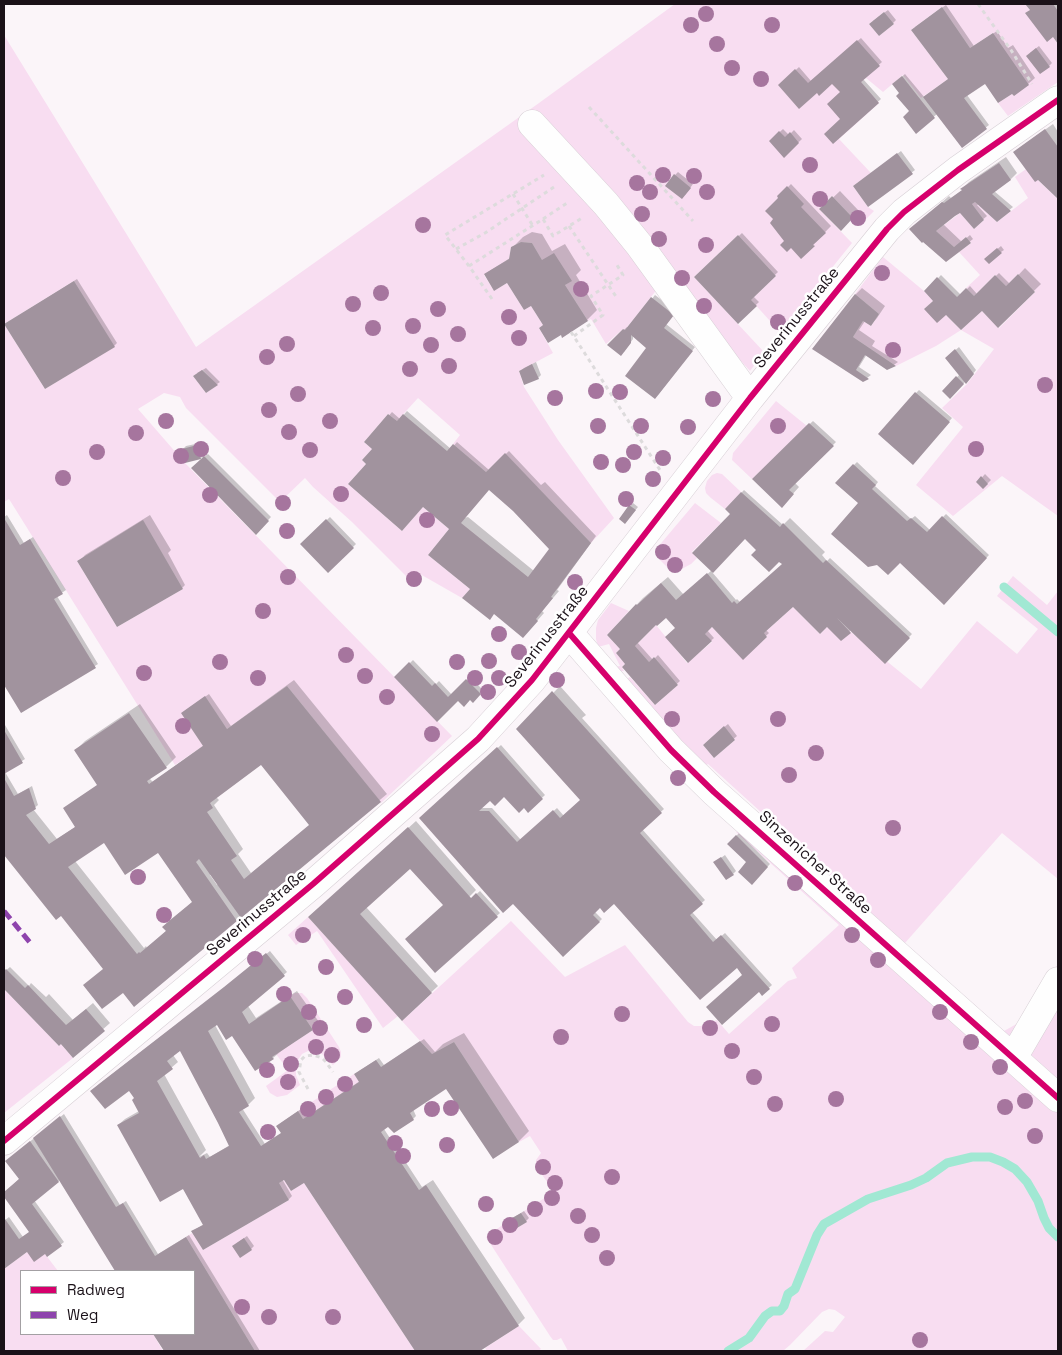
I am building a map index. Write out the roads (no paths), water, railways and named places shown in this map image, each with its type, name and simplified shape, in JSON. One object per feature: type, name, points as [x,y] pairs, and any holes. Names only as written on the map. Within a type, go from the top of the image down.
[{"type":"street","name":"Severinusstraße","points":[[4,1141],[314,884],[478,739],[532,680],[750,398],[887,229],[904,212],[958,170],[1046,94]]},
{"type":"street","points":[[532,124],[606,204],[640,246],[750,398]]},
{"type":"street","name":"Sinzenicher Straße","points":[[569,633],[671,750],[714,792],[1058,1098]]},
{"type":"street","points":[[1013,1058],[1058,981]]},
{"type":"waterway","points":[[1004,587],[1058,632]]},
{"type":"waterway","points":[[728,1351],[749,1338],[765,1316],[772,1311],[780,1311],[784,1306],[788,1294],[795,1289],[817,1235],[824,1224],[868,1199],[926,1178],[947,1163],[972,1157],[990,1157],[1015,1169],[1027,1182],[1038,1201],[1049,1228],[1058,1237]]}]
